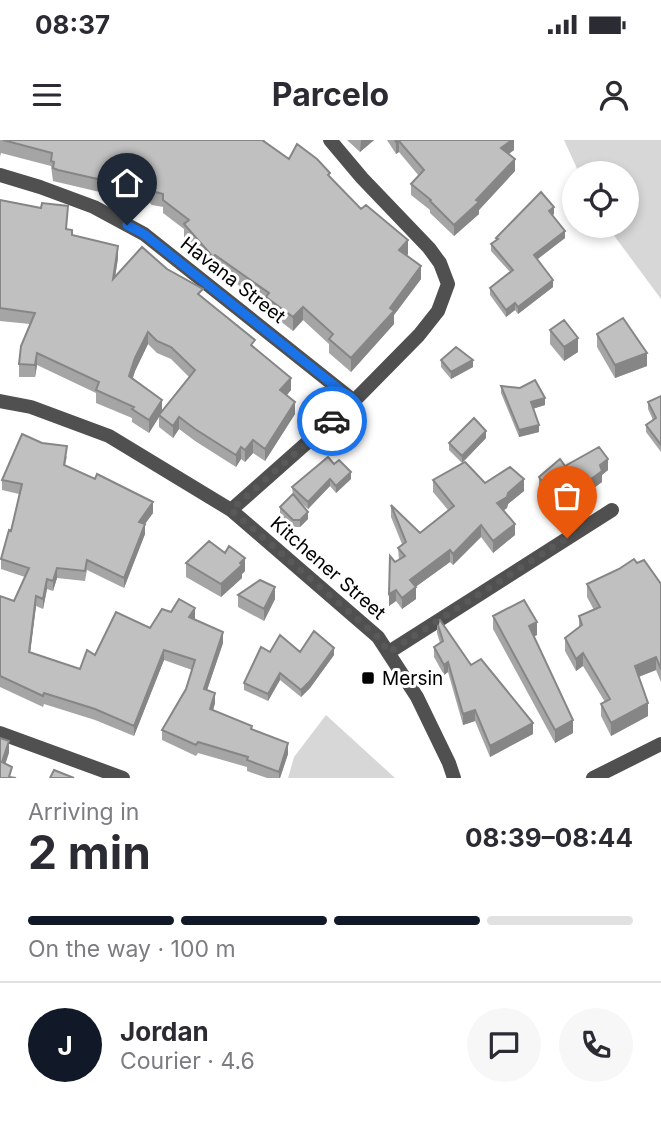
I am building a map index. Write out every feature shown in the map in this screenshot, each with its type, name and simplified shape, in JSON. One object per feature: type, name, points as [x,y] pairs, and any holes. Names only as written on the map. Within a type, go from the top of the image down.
[{"type":"street","points":[[231,510],[354,401],[419,335],[438,311],[448,284],[440,263],[429,248],[330,140]]},
{"type":"street","name":"Havana Street","points":[[0,175],[94,207],[144,234],[354,401]]},
{"type":"street","name":"Kitchener Street","points":[[0,401],[30,407],[109,436],[231,510],[378,637],[417,697],[454,778]]},
{"type":"street","points":[[389,652],[612,510]]},
{"type":"street","points":[[0,733],[123,778]]},
{"type":"street","points":[[593,778],[661,744]]},
{"type":"shaded area","points":[[564,140],[661,140],[661,299],[616,238],[639,238],[639,161],[574,161]]},
{"type":"shaded area","points":[[326,715],[395,778],[288,778],[294,757]]},
{"type":"building","points":[[3,140],[262,140],[289,159],[297,144],[317,159],[330,173],[328,175],[361,209],[366,205],[408,240],[399,250],[421,266],[390,308],[394,311],[351,358],[329,339],[333,334],[303,307],[293,317],[266,297],[269,293],[215,255],[213,257],[184,224],[189,220],[163,200],[163,194],[147,187],[146,190],[58,170],[53,168],[52,153]]},
{"type":"building","points":[[395,140],[512,140],[501,148],[515,159],[476,200],[479,202],[454,225],[431,200],[411,184],[424,170],[399,141]]},
{"type":"building","points":[[541,192],[554,207],[549,211],[562,227],[562,233],[534,255],[553,280],[518,307],[515,303],[506,310],[490,288],[513,270],[491,244],[498,239],[496,238]]},
{"type":"building","points":[[0,200],[41,208],[42,203],[68,206],[66,229],[72,230],[72,235],[118,246],[113,279],[142,247],[167,269],[203,289],[198,294],[255,340],[251,345],[291,378],[280,390],[295,402],[265,449],[253,440],[245,450],[241,447],[236,455],[179,417],[173,426],[159,415],[195,370],[171,347],[157,341],[148,332],[129,376],[162,400],[149,420],[132,409],[134,407],[96,390],[99,382],[37,353],[35,365],[19,364],[21,346],[35,313],[0,308]]},
{"type":"building","points":[[623,318],[647,353],[615,365],[597,334]]},
{"type":"building","points":[[564,320],[578,338],[564,347],[550,330]]},
{"type":"building","points":[[456,347],[473,360],[451,372],[441,360]]},
{"type":"building","points":[[535,380],[545,398],[531,402],[539,425],[519,430],[501,386],[520,388]]},
{"type":"building","points":[[661,396],[661,445],[646,425],[656,418],[648,402]]},
{"type":"building","points":[[474,418],[486,431],[462,456],[449,443]]},
{"type":"building","points":[[22,434],[42,443],[67,446],[64,465],[95,479],[97,474],[153,502],[139,522],[145,524],[124,578],[87,560],[85,571],[57,568],[53,581],[47,579],[43,599],[36,596],[29,652],[80,669],[87,650],[95,655],[116,612],[150,628],[162,609],[171,612],[179,599],[195,608],[189,617],[223,632],[204,689],[215,693],[210,709],[288,743],[279,772],[247,760],[248,757],[198,742],[196,745],[162,730],[186,689],[195,660],[164,650],[134,726],[95,709],[44,693],[43,696],[0,676],[0,596],[14,601],[29,568],[1,559],[22,484],[2,480]]},
{"type":"building","points":[[599,447],[608,459],[600,465],[602,471],[557,504],[539,477],[560,459],[565,466]]},
{"type":"building","points":[[328,457],[334,464],[339,460],[351,472],[336,486],[330,479],[308,502],[292,487]]},
{"type":"building","points":[[465,462],[485,483],[510,467],[524,479],[507,497],[497,503],[515,524],[493,541],[481,525],[453,554],[450,550],[410,580],[416,587],[402,598],[396,590],[389,594],[390,556],[395,562],[405,556],[398,548],[406,542],[391,505],[420,533],[454,506],[433,480]]},
{"type":"building","points":[[293,494],[308,512],[300,520],[293,520],[280,507]]},
{"type":"building","points":[[209,541],[225,553],[229,546],[245,558],[240,563],[242,565],[221,584],[186,563]]},
{"type":"building","points":[[634,559],[637,563],[644,560],[661,584],[661,669],[656,657],[635,666],[648,703],[611,723],[601,704],[610,699],[583,653],[576,659],[565,638],[582,625],[579,616],[600,607],[587,584]]},
{"type":"building","points":[[260,580],[275,587],[264,609],[238,595]]},
{"type":"building","points":[[524,600],[537,622],[529,626],[573,720],[555,730],[493,616]]},
{"type":"building","points":[[440,620],[471,665],[481,659],[533,723],[490,746],[475,710],[463,714],[448,662],[444,665],[434,647],[443,641],[437,622]]},
{"type":"building","points":[[314,631],[334,648],[301,690],[280,673],[268,694],[244,683],[261,647],[270,652],[280,635],[300,652]]},
{"type":"building","points":[[0,738],[9,741],[2,762],[12,767],[9,777],[16,778],[0,778]]},
{"type":"building","points":[[54,770],[74,778],[50,778]]},
{"type":"way so far","points":[[332,421],[231,510],[378,637],[389,652],[567,538]]},
{"type":"place","name":"Mersin","points":[[368,678]]},
{"type":"route","points":[[127,225],[144,234],[354,401],[332,421]]}]
